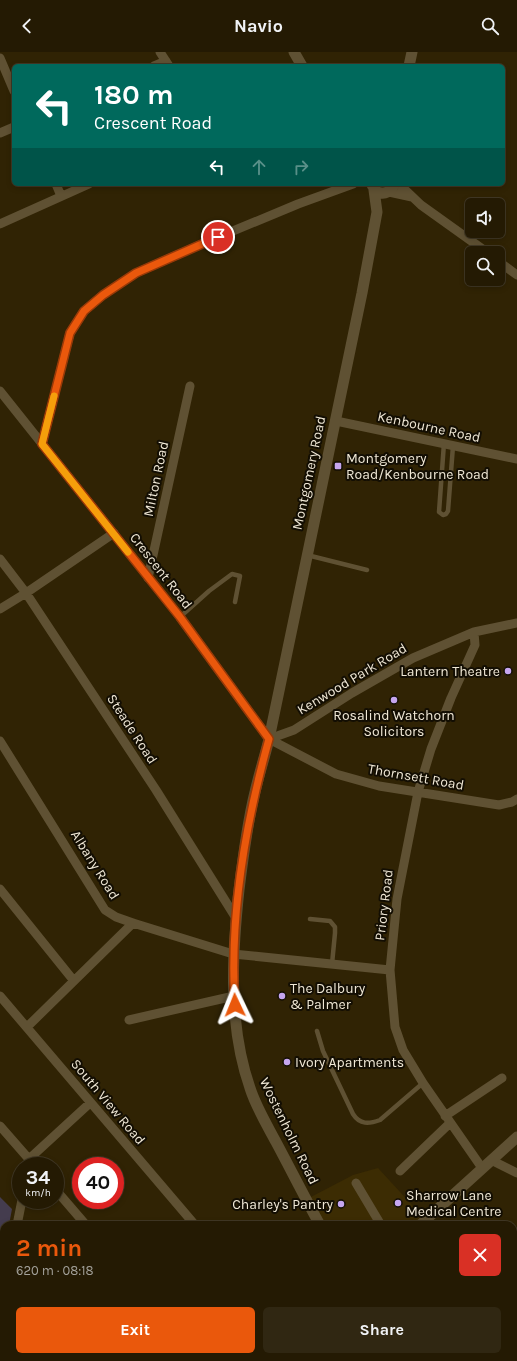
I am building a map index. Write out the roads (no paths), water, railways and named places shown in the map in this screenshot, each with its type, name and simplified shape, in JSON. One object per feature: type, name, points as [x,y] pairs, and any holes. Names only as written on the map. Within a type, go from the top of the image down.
[{"type":"street","points":[[160,52],[168,63]]},
{"type":"street","points":[[294,52],[301,64]]},
{"type":"street","points":[[409,64],[412,52]]},
{"type":"street","points":[[0,58],[12,86]]},
{"type":"street","points":[[0,133],[12,128]]},
{"type":"street","points":[[57,186],[61,196]]},
{"type":"street","points":[[0,224],[84,186]]},
{"type":"street","points":[[42,444],[70,333],[84,311],[103,295],[136,273],[298,204],[348,186]]},
{"type":"street","points":[[372,186],[380,193],[390,190],[412,197]]},
{"type":"street","name":"Montgomery Road","points":[[372,186],[377,212]]},
{"type":"street","points":[[401,186],[412,197],[478,246]]},
{"type":"street","name":"Montgomery Road","points":[[269,739],[336,421],[377,212],[390,190]]},
{"type":"street","points":[[505,266],[517,275]]},
{"type":"street","name":"Milton Road","points":[[148,578],[190,386]]},
{"type":"street","name":"Crescent Road","points":[[0,391],[180,617],[269,739]]},
{"type":"street","name":"Kenbourne Road","points":[[336,421],[517,459]]},
{"type":"street","points":[[0,609],[114,533]]},
{"type":"street","name":"Steade Road","points":[[0,559],[26,593],[156,790],[236,918]]},
{"type":"street","name":"Kenwood Park Road","points":[[269,739],[294,730],[352,693],[413,658],[474,632],[517,623]]},
{"type":"street","name":"Priory Road","points":[[474,632],[474,645],[431,749],[418,792],[396,899],[390,970],[395,1027],[403,1050],[423,1083],[482,1168]]},
{"type":"street","name":"Thornsett Road","points":[[269,739],[336,774],[379,786],[499,805],[512,802],[517,799]]},
{"type":"street","name":"Wostenholm Road","points":[[269,739],[255,792],[243,850],[233,954],[234,996],[240,1050],[252,1094],[318,1221]]},
{"type":"street","name":"Albany Road","points":[[0,741],[105,910],[116,917],[233,954],[390,970]]},
{"type":"street","points":[[0,889],[74,980]]},
{"type":"street","points":[[27,1027],[133,923]]},
{"type":"street","name":"South View Road","points":[[0,996],[192,1221]]},
{"type":"street","points":[[129,1020],[234,996]]},
{"type":"street","points":[[400,1171],[448,1120],[502,1078]]},
{"type":"street","points":[[38,1157],[90,1103]]},
{"type":"street","points":[[0,1126],[25,1157]]},
{"type":"street","points":[[425,1221],[517,1137]]},
{"type":"street","points":[[491,1160],[517,1173]]},
{"type":"street","points":[[356,1183],[379,1221]]},
{"type":"street","points":[[64,1199],[83,1221]]},
{"type":"street","points":[[18,1221],[20,1209]]},
{"type":"lane","points":[[448,445],[448,511],[443,515],[439,512],[448,445]]},
{"type":"lane","points":[[307,555],[367,570]]},
{"type":"lane","points":[[180,617],[209,591],[232,574],[240,576],[235,602]]},
{"type":"lane","points":[[310,919],[330,921],[334,927],[335,933],[332,964]]},
{"type":"lane","points":[[317,1031],[323,1051],[352,1114],[357,1120],[364,1122],[380,1120],[423,1083]]},
{"type":"place","name":"Montgomery Road/Kenbourne Road","points":[[338,466]]},
{"type":"place","name":"Lantern Theatre","points":[[508,671]]},
{"type":"place","name":"Rosalind Watchorn Solicitors","points":[[394,700]]},
{"type":"place","name":"The Dalbury & Palmer","points":[[282,996]]},
{"type":"place","name":"Ivory Apartments","points":[[287,1062]]},
{"type":"place","name":"Sharrow Lane Medical Centre","points":[[398,1203]]},
{"type":"place","name":"Charley's Pantry","points":[[341,1204]]}]
